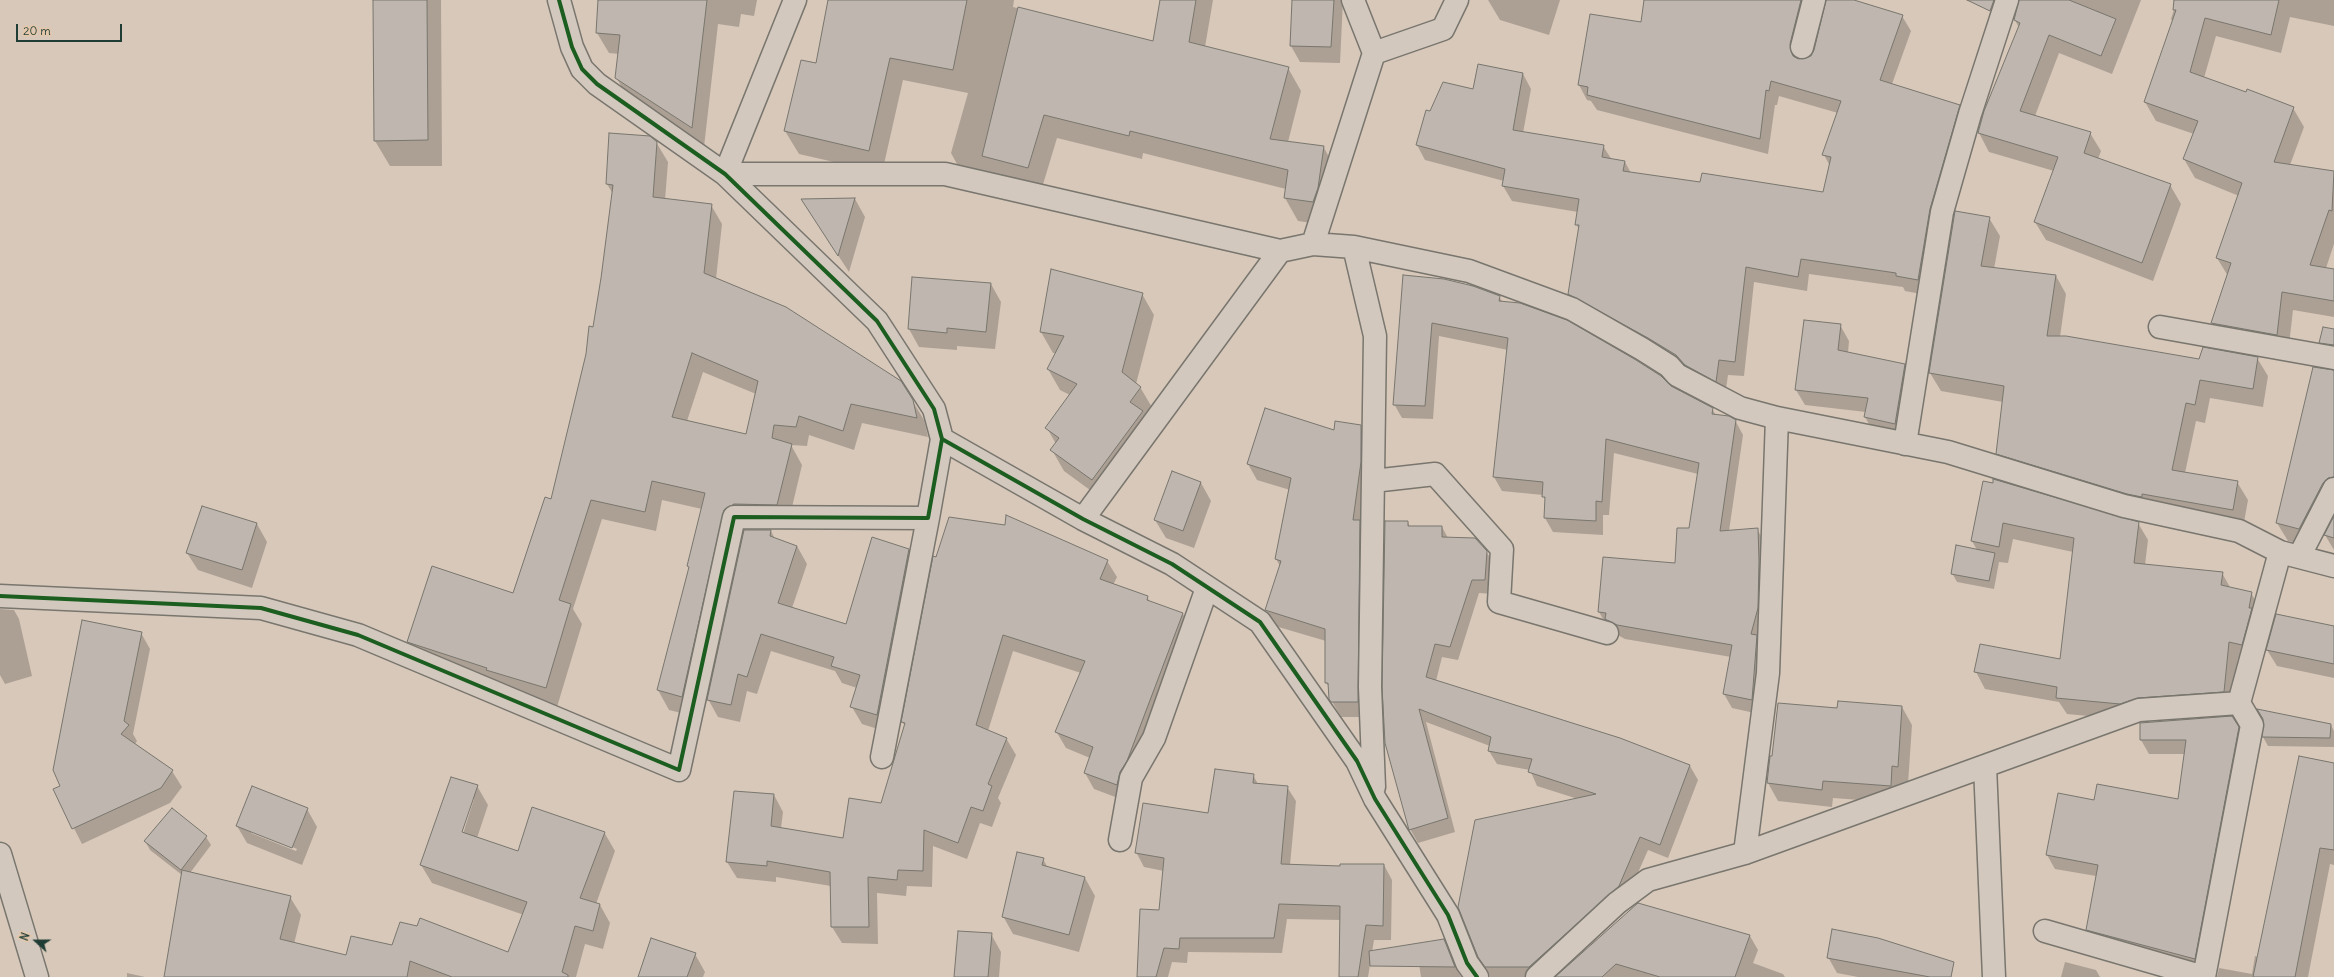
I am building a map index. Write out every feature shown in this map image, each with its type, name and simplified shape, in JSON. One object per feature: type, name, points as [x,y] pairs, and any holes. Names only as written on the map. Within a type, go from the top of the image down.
[{"type":"street","points":[[559,0],[572,47],[582,69],[597,84],[725,174],[876,322],[934,409],[942,439],[882,758]]},
{"type":"street","points":[[725,174],[795,0]]},
{"type":"street","points":[[1313,244],[1374,53],[1352,0]]},
{"type":"street","points":[[1374,53],[1443,28],[1457,0]]},
{"type":"street","points":[[1802,47],[1814,0]]},
{"type":"street","points":[[1905,444],[1942,212],[2006,0]]},
{"type":"street","points":[[725,174],[945,174],[1280,251],[1313,244],[1354,246],[1469,271],[1572,309],[1642,349],[1669,366],[1677,375],[1740,408],[1777,418],[1948,452],[2124,506],[2239,531],[2290,554],[2334,566]]},
{"type":"street","points":[[1354,246],[1375,336],[1370,686],[1375,799]]},
{"type":"street","points":[[1083,519],[1280,251]]},
{"type":"street","points":[[2160,327],[2334,358]]},
{"type":"street","points":[[1745,853],[1768,673],[1777,418]]},
{"type":"street","points":[[942,439],[1083,519],[1172,564],[1260,622],[1357,760],[1375,799],[1448,915],[1467,963],[1477,977]]},
{"type":"street","points":[[1373,481],[1435,474],[1502,549],[1499,602],[1607,633]]},
{"type":"street","points":[[2045,931],[2204,977],[2252,725],[2239,703],[2290,554],[2334,489]]},
{"type":"street","points":[[0,596],[261,608],[358,634],[679,770],[734,517],[928,518]]},
{"type":"street","points":[[1120,840],[1131,778],[1154,738],[1207,588]]},
{"type":"street","points":[[1537,977],[1617,903],[1648,880],[1745,853],[2138,710],[2239,703]]},
{"type":"street","points":[[1985,766],[1994,977]]},
{"type":"street","points":[[0,854],[37,977]]},
{"type":"building","points":[[373,0],[427,0],[428,140],[374,141]]},
{"type":"building","points":[[598,0],[707,0],[692,128],[615,78],[620,35],[596,33]]},
{"type":"building","points":[[828,0],[967,0],[953,70],[890,58],[869,151],[784,131],[801,60],[816,63]]},
{"type":"building","points":[[1160,0],[1196,0],[1189,42],[1289,67],[1270,139],[1324,146],[1318,188],[1313,202],[1284,198],[1288,170],[1130,131],[1129,136],[1044,115],[1028,168],[982,156],[1018,7],[1153,41]]},
{"type":"building","points":[[1292,0],[1334,0],[1331,47],[1290,46]]},
{"type":"building","points":[[1644,0],[1801,0],[1790,44],[1793,56],[1799,59],[1811,56],[1814,50],[1826,0],[1854,0],[1903,15],[1880,80],[1960,105],[1930,209],[1918,280],[1896,276],[1896,273],[1801,259],[1798,277],[1746,267],[1735,362],[1719,360],[1716,382],[1685,365],[1676,355],[1648,338],[1568,294],[1579,225],[1575,225],[1579,199],[1502,186],[1505,169],[1416,145],[1426,110],[1430,111],[1443,82],[1473,89],[1478,64],[1523,73],[1513,130],[1604,145],[1602,157],[1625,161],[1623,171],[1700,182],[1702,173],[1823,192],[1831,157],[1822,155],[1841,101],[1771,81],[1769,91],[1766,90],[1760,139],[1587,95],[1588,87],[1578,85],[1590,14],[1641,22]]},
{"type":"building","points":[[1967,0],[1994,0],[1990,11]]},
{"type":"building","points":[[2019,0],[2069,0],[2116,19],[2101,56],[2049,35],[2020,111],[2091,132],[2084,153],[2171,184],[2142,263],[2034,222],[2058,157],[1978,133],[1984,111],[2020,23],[2014,20]]},
{"type":"building","points":[[2174,0],[2279,0],[2271,35],[2205,18],[2190,72],[2246,92],[2247,89],[2294,107],[2274,162],[2334,171],[2332,211],[2329,210],[2310,265],[2334,269],[2334,301],[2282,292],[2277,335],[2211,323],[2231,263],[2216,258],[2242,183],[2183,159],[2198,121],[2144,102],[2176,10],[2173,10]]},
{"type":"building","points":[[609,133],[650,136],[657,142],[653,197],[712,204],[704,273],[786,307],[901,381],[913,400],[917,418],[851,404],[843,431],[799,416],[796,427],[774,425],[772,438],[792,444],[777,505],[734,504],[724,510],[682,697],[657,690],[689,567],[687,566],[705,493],[652,481],[645,512],[591,500],[559,600],[571,604],[546,688],[486,670],[487,668],[407,642],[432,566],[513,593],[545,497],[551,499],[586,354],[589,326],[593,327],[613,185],[606,184]],"holes":[[[692,353],[758,381],[746,434],[672,417]]]},
{"type":"building","points":[[855,198],[838,256],[801,199]]},
{"type":"building","points":[[1955,211],[1990,217],[1981,266],[2056,275],[2047,336],[2066,336],[2199,359],[2203,347],[2258,357],[2253,389],[2200,380],[2195,405],[2186,403],[2172,470],[2238,481],[2233,510],[2142,494],[2142,497],[2127,494],[1996,454],[2004,386],[1929,373]]},
{"type":"building","points":[[1051,269],[1143,293],[1122,372],[1141,387],[1130,402],[1143,411],[1092,480],[1050,450],[1059,438],[1045,428],[1077,384],[1047,369],[1064,336],[1040,332]]},
{"type":"building","points":[[1403,275],[1444,279],[1473,286],[1500,296],[1499,301],[1520,303],[1567,320],[1636,360],[1661,376],[1671,386],[1713,408],[1712,414],[1729,416],[1736,420],[1720,531],[1758,528],[1758,608],[1751,634],[1757,635],[1752,700],[1723,694],[1732,645],[1617,625],[1605,619],[1606,613],[1598,612],[1603,557],[1675,563],[1677,528],[1689,528],[1699,463],[1606,439],[1602,502],[1596,501],[1596,521],[1544,518],[1545,497],[1542,497],[1543,482],[1493,477],[1508,338],[1432,323],[1425,406],[1393,405]]},
{"type":"building","points":[[912,277],[991,283],[986,332],[947,328],[947,333],[908,329]]},
{"type":"building","points":[[1804,320],[1841,324],[1838,350],[1905,364],[1895,424],[1864,417],[1868,398],[1795,390]]},
{"type":"building","points":[[2323,327],[2334,329],[2334,345],[2319,343]]},
{"type":"building","points":[[2313,367],[2334,370],[2334,477],[2328,478],[2323,483],[2299,529],[2276,523]]},
{"type":"building","points":[[1265,408],[1334,430],[1335,421],[1361,425],[1361,462],[1353,520],[1360,520],[1358,702],[1331,702],[1329,699],[1328,683],[1325,683],[1325,629],[1265,610],[1281,561],[1275,559],[1291,478],[1247,464]]},
{"type":"building","points":[[1172,471],[1201,482],[1183,531],[1154,520]]},
{"type":"building","points":[[1993,479],[2139,522],[2134,563],[2223,572],[2221,585],[2252,592],[2249,608],[2252,608],[2242,645],[2229,642],[2224,692],[2138,698],[2120,704],[2056,698],[2057,687],[1974,672],[1980,644],[2060,659],[2074,538],[2003,523],[1999,547],[1971,541],[1983,481],[1993,483]]},
{"type":"building","points":[[202,506],[257,523],[242,570],[186,553]]},
{"type":"building","points":[[1006,515],[1108,560],[1100,579],[1148,596],[1147,600],[1183,613],[1127,761],[1120,772],[1117,785],[1084,773],[1093,747],[1055,732],[1085,661],[1003,635],[976,725],[1007,738],[988,784],[992,786],[983,811],[971,807],[958,843],[924,830],[923,871],[898,870],[897,880],[868,877],[869,927],[831,927],[830,872],[767,861],[767,866],[726,862],[734,791],[774,794],[771,826],[843,838],[849,798],[881,803],[905,723],[901,722],[933,556],[936,557],[949,517],[1005,525]]},
{"type":"building","points":[[2334,516],[2334,538],[2324,535]]},
{"type":"building","points":[[1385,521],[1408,521],[1408,526],[1442,526],[1442,537],[1475,538],[1487,551],[1485,580],[1472,580],[1450,647],[1435,644],[1426,677],[1620,738],[1690,765],[1660,845],[1640,837],[1619,886],[1529,967],[1485,967],[1478,957],[1458,907],[1475,820],[1596,794],[1528,772],[1532,759],[1488,751],[1491,737],[1419,709],[1448,818],[1409,830],[1385,743],[1382,687]]},
{"type":"building","points":[[744,530],[771,530],[770,536],[797,546],[778,603],[846,624],[872,537],[909,549],[877,715],[850,707],[860,675],[831,666],[834,657],[761,634],[747,677],[738,674],[731,705],[707,700]]},
{"type":"building","points":[[1956,545],[1995,553],[1989,581],[1951,574]]},
{"type":"building","points":[[2276,614],[2334,626],[2334,664],[2266,650]]},
{"type":"building","points":[[82,620],[142,632],[124,721],[129,725],[121,734],[173,770],[161,788],[72,829],[53,789],[60,786],[53,770]]},
{"type":"building","points":[[1838,701],[1902,706],[1898,767],[1892,766],[1891,786],[1823,781],[1822,790],[1767,783],[1770,756],[1772,756],[1778,703],[1837,708]]},
{"type":"building","points":[[2257,709],[2331,724],[2330,738],[2262,737],[2263,719]]},
{"type":"building","points":[[2232,716],[2239,727],[2195,959],[2086,930],[2098,865],[2046,855],[2058,793],[2094,800],[2097,784],[2178,799],[2186,740],[2140,740],[2140,723]]},
{"type":"building","points":[[2299,756],[2334,763],[2334,850],[2320,848],[2295,977],[2253,977]]},
{"type":"building","points":[[1215,769],[1254,774],[1253,783],[1288,786],[1281,864],[1340,866],[1340,864],[1384,864],[1383,926],[1366,925],[1358,977],[1339,977],[1340,906],[1279,904],[1274,938],[1180,938],[1179,949],[1164,948],[1156,977],[1137,977],[1140,909],[1159,910],[1164,858],[1135,853],[1143,803],[1208,813]]},
{"type":"building","points":[[451,777],[478,785],[462,832],[518,851],[532,807],[605,832],[580,898],[600,904],[593,931],[575,926],[562,972],[568,975],[568,977],[452,977],[410,961],[407,977],[164,977],[182,870],[291,896],[280,939],[346,955],[351,936],[392,945],[400,922],[417,926],[420,918],[508,952],[527,902],[420,865]]},
{"type":"building","points":[[252,786],[308,808],[292,848],[236,826]]},
{"type":"building","points":[[172,808],[207,836],[181,870],[144,841]]},
{"type":"building","points":[[1017,852],[1044,858],[1042,865],[1085,877],[1069,935],[1002,917]]},
{"type":"building","points":[[1638,903],[1750,935],[1735,977],[1660,977],[1616,964],[1602,977],[1555,977]]},
{"type":"building","points":[[1832,929],[1878,938],[1954,962],[1951,977],[1930,977],[1827,958]]},
{"type":"building","points":[[958,931],[992,933],[988,977],[954,977]]},
{"type":"building","points":[[651,938],[696,953],[687,977],[638,977]]},
{"type":"building","points":[[1444,939],[1455,967],[1370,966],[1369,951]]},
{"type":"cycle path","points":[[559,0],[572,47],[582,69],[597,84],[725,174],[877,321],[934,409],[942,439],[1083,519],[1172,564],[1260,622],[1357,761],[1375,799],[1448,915],[1467,963],[1477,977]]},
{"type":"cycle path","points":[[0,596],[261,608],[358,635],[679,770],[734,517],[928,518],[942,439]]}]
